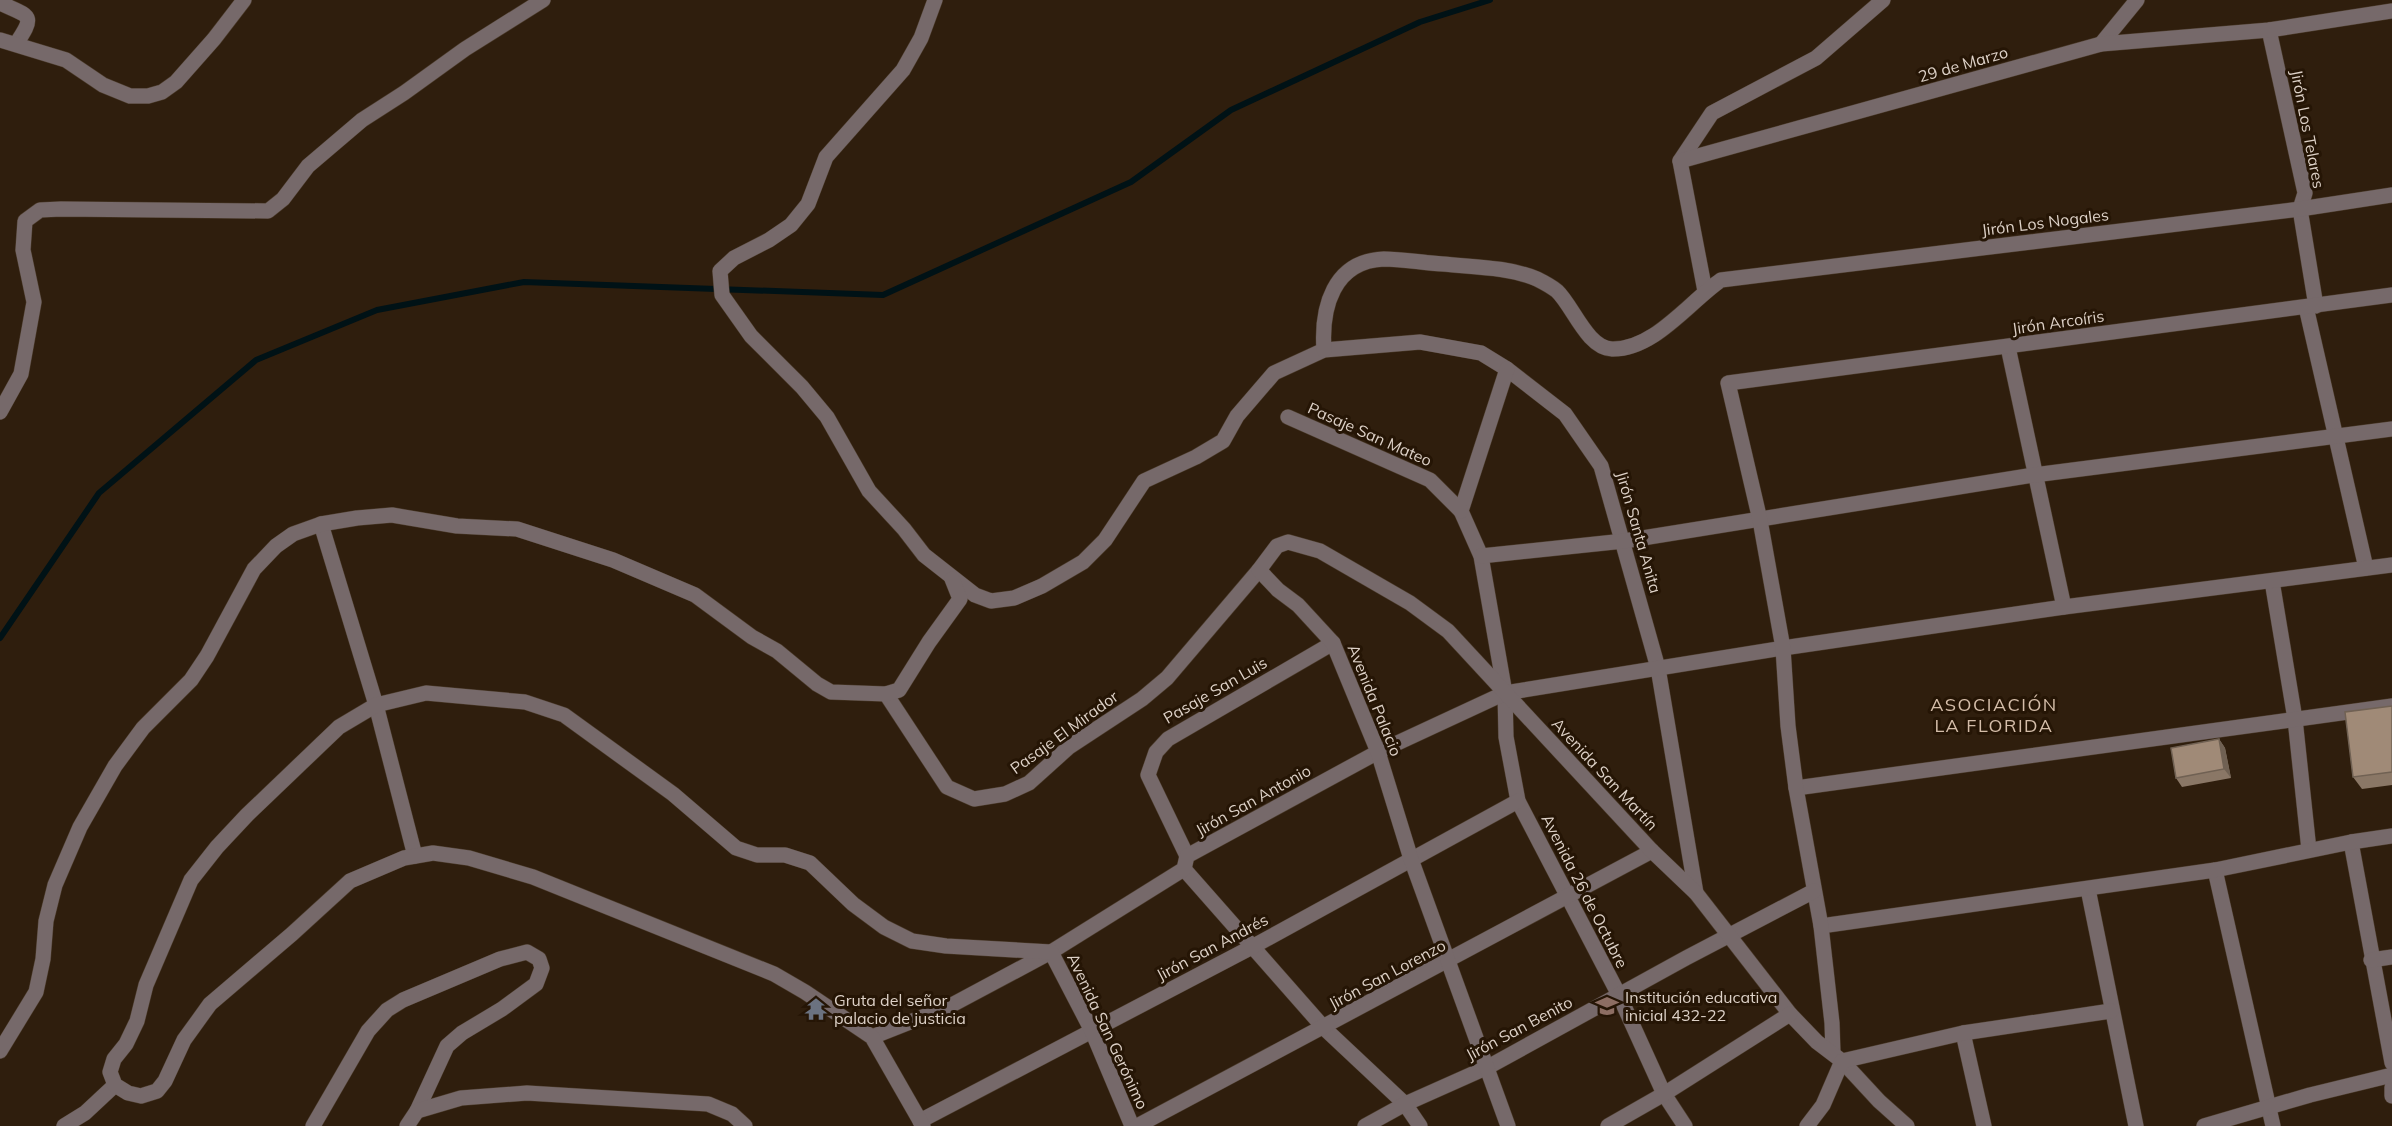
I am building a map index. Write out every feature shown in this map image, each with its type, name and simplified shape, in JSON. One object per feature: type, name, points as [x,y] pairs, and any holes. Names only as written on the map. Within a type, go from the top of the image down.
[{"type":"street","points":[[0,40],[66,60],[94,80],[116,91],[130,96],[148,96],[162,92],[176,82],[214,39],[244,0]]},
{"type":"street","points":[[0,412],[21,374],[34,302],[22,250],[25,221],[40,210],[61,209],[268,212],[283,199],[308,166],[362,120],[465,49],[543,0]]},
{"type":"street","name":"Jirón Santa Anita","points":[[935,0],[921,39],[903,70],[826,157],[808,204],[791,225],[769,240],[734,258],[720,271],[722,295],[751,336],[802,387],[827,417],[869,491],[924,555],[975,595],[991,601],[1014,598],[1042,586],[1083,562],[1106,540],[1144,481],[1196,457],[1223,441],[1237,416],[1274,373],[1324,350],[1420,342],[1481,353],[1507,369],[1565,414],[1601,466],[1658,668],[1696,893]]},
{"type":"street","points":[[1705,291],[1680,162],[1712,113],[1816,58],[1883,0]]},
{"type":"street","points":[[2101,44],[2137,0]]},
{"type":"street","points":[[0,3],[26,15],[29,19],[29,25],[16,44]]},
{"type":"street","name":"29 de Marzo","points":[[1680,162],[2101,44],[2269,30],[2392,11]]},
{"type":"street","name":"Jirón Los Telares","points":[[2269,30],[2305,193],[2300,209],[2311,306],[2335,437],[2366,568]]},
{"type":"street","name":"Jirón Los Nogales","points":[[1324,350],[1322,328],[1325,308],[1342,276],[1361,265],[1382,259],[1482,267],[1536,279],[1556,291],[1592,339],[1610,349],[1641,343],[1721,280],[2300,209],[2392,195]]},
{"type":"street","name":"Jirón Arcoíris","points":[[1761,520],[1728,383],[2392,295]]},
{"type":"street","points":[[2008,347],[2064,607]]},
{"type":"street","points":[[1505,693],[1481,556],[1461,511],[1507,369]]},
{"type":"street","name":"Pasaje San Mateo","points":[[1288,417],[1430,480],[1461,511]]},
{"type":"street","points":[[1481,556],[1624,541],[2034,475],[2392,429]]},
{"type":"street","points":[[0,1051],[36,993],[43,958],[46,921],[55,885],[80,827],[115,766],[143,728],[190,680],[207,656],[254,569],[276,546],[293,534],[321,524],[392,515],[457,526],[517,529],[612,560],[695,595],[752,637],[777,651],[817,684],[831,692],[886,694],[899,690],[929,642],[960,599],[951,576]]},
{"type":"street","points":[[1761,520],[1783,648],[1788,726],[1796,788],[1821,926],[1837,1057],[1823,1105],[1807,1126]]},
{"type":"street","points":[[321,524],[376,705],[415,856]]},
{"type":"street","points":[[1259,570],[1277,546],[1288,542],[1320,551],[1410,603],[1448,631],[1505,693]]},
{"type":"street","name":"Jirón San Antonio","points":[[872,1037],[948,1007],[1051,952],[1185,862],[1378,752],[1505,693],[1783,648],[2064,607],[2392,565]]},
{"type":"street","name":"Pasaje El Mirador","points":[[886,694],[947,787],[974,799],[1005,794],[1029,783],[1069,747],[1142,699],[1167,678],[1259,570]]},
{"type":"street","name":"Avenida Palacio","points":[[1259,570],[1278,590],[1298,605],[1333,643],[1378,752],[1411,860],[1508,1126]]},
{"type":"street","points":[[2272,581],[2295,718],[2309,850]]},
{"type":"street","name":"Pasaje San Luis","points":[[1333,643],[1168,739],[1156,752],[1148,775],[1185,862],[1252,947],[1324,1028],[1405,1104],[1420,1126]]},
{"type":"street","points":[[922,1123],[872,1037],[806,992],[747,962],[640,922],[533,877],[469,858],[433,853],[375,868],[350,880],[292,934],[210,1004],[184,1040],[165,1081],[157,1091],[141,1096],[128,1092],[115,1085],[110,1072],[114,1059],[126,1044],[136,1021],[146,985],[191,880],[247,815],[339,727],[376,705],[426,693],[525,702],[564,715],[673,794],[736,848],[757,855],[785,855],[810,863],[861,910],[884,927],[912,941],[946,946],[1051,952]]},
{"type":"street","name":"Avenida 26 de Octubre","points":[[1505,693],[1506,737],[1518,801],[1619,995],[1664,1094],[1686,1126]]},
{"type":"street","name":"Avenida San Martín","points":[[1505,693],[1652,851],[1696,893],[1790,1014],[1907,1126]]},
{"type":"street","points":[[1796,788],[2392,706]]},
{"type":"street","name":"Jirón San Andrés","points":[[922,1123],[1252,947],[1518,801]]},
{"type":"street","points":[[1821,926],[2216,870],[2309,850],[2392,836]]},
{"type":"street","points":[[2351,842],[2392,1063]]},
{"type":"street","name":"Jirón San Lorenzo","points":[[1137,1126],[1652,851]]},
{"type":"street","points":[[2216,870],[2273,1126]]},
{"type":"street","points":[[2088,889],[2136,1126]]},
{"type":"street","name":"Jirón San Benito","points":[[1365,1126],[1405,1104],[1488,1067],[1728,935],[1814,891]]},
{"type":"street","points":[[313,1126],[368,1030],[387,1010],[403,1000],[500,959],[527,952],[539,958],[542,968],[536,984],[502,1009],[462,1033],[447,1046],[417,1111],[407,1126]]},
{"type":"street","name":"Avenida San Gerónimo","points":[[1051,952],[1092,1031],[1132,1126]]},
{"type":"street","points":[[2372,960],[2392,957]]},
{"type":"street","points":[[1837,1057],[1963,1033],[2111,1011]]},
{"type":"street","points":[[1608,1126],[1664,1094],[1790,1014]]},
{"type":"street","points":[[1963,1033],[1984,1126]]},
{"type":"street","points":[[2204,1126],[2392,1074]]},
{"type":"street","points":[[64,1126],[85,1113],[115,1085]]},
{"type":"street","points":[[2392,1087],[2392,1096]]},
{"type":"street","points":[[417,1111],[461,1098],[526,1094],[708,1104],[732,1114],[745,1126]]},
{"type":"building","points":[[2392,706],[2392,772],[2353,777],[2345,712]]},
{"type":"building","points":[[2219,739],[2224,769],[2176,778],[2171,748]]},
{"type":"waterway","points":[[0,638],[99,493],[256,360],[377,310],[524,282],[883,295],[1131,182],[1231,110],[1420,22],[1490,0]]},
{"type":"place","name":"Institución educativa inicial 432-22","points":[[1607,1006]]},
{"type":"place","name":"Gruta del señor palacio de justicia","points":[[816,1009]]},
{"type":"district","name":"ASOCIACIÓN LA FLORIDA","points":[[1994,715]]}]
